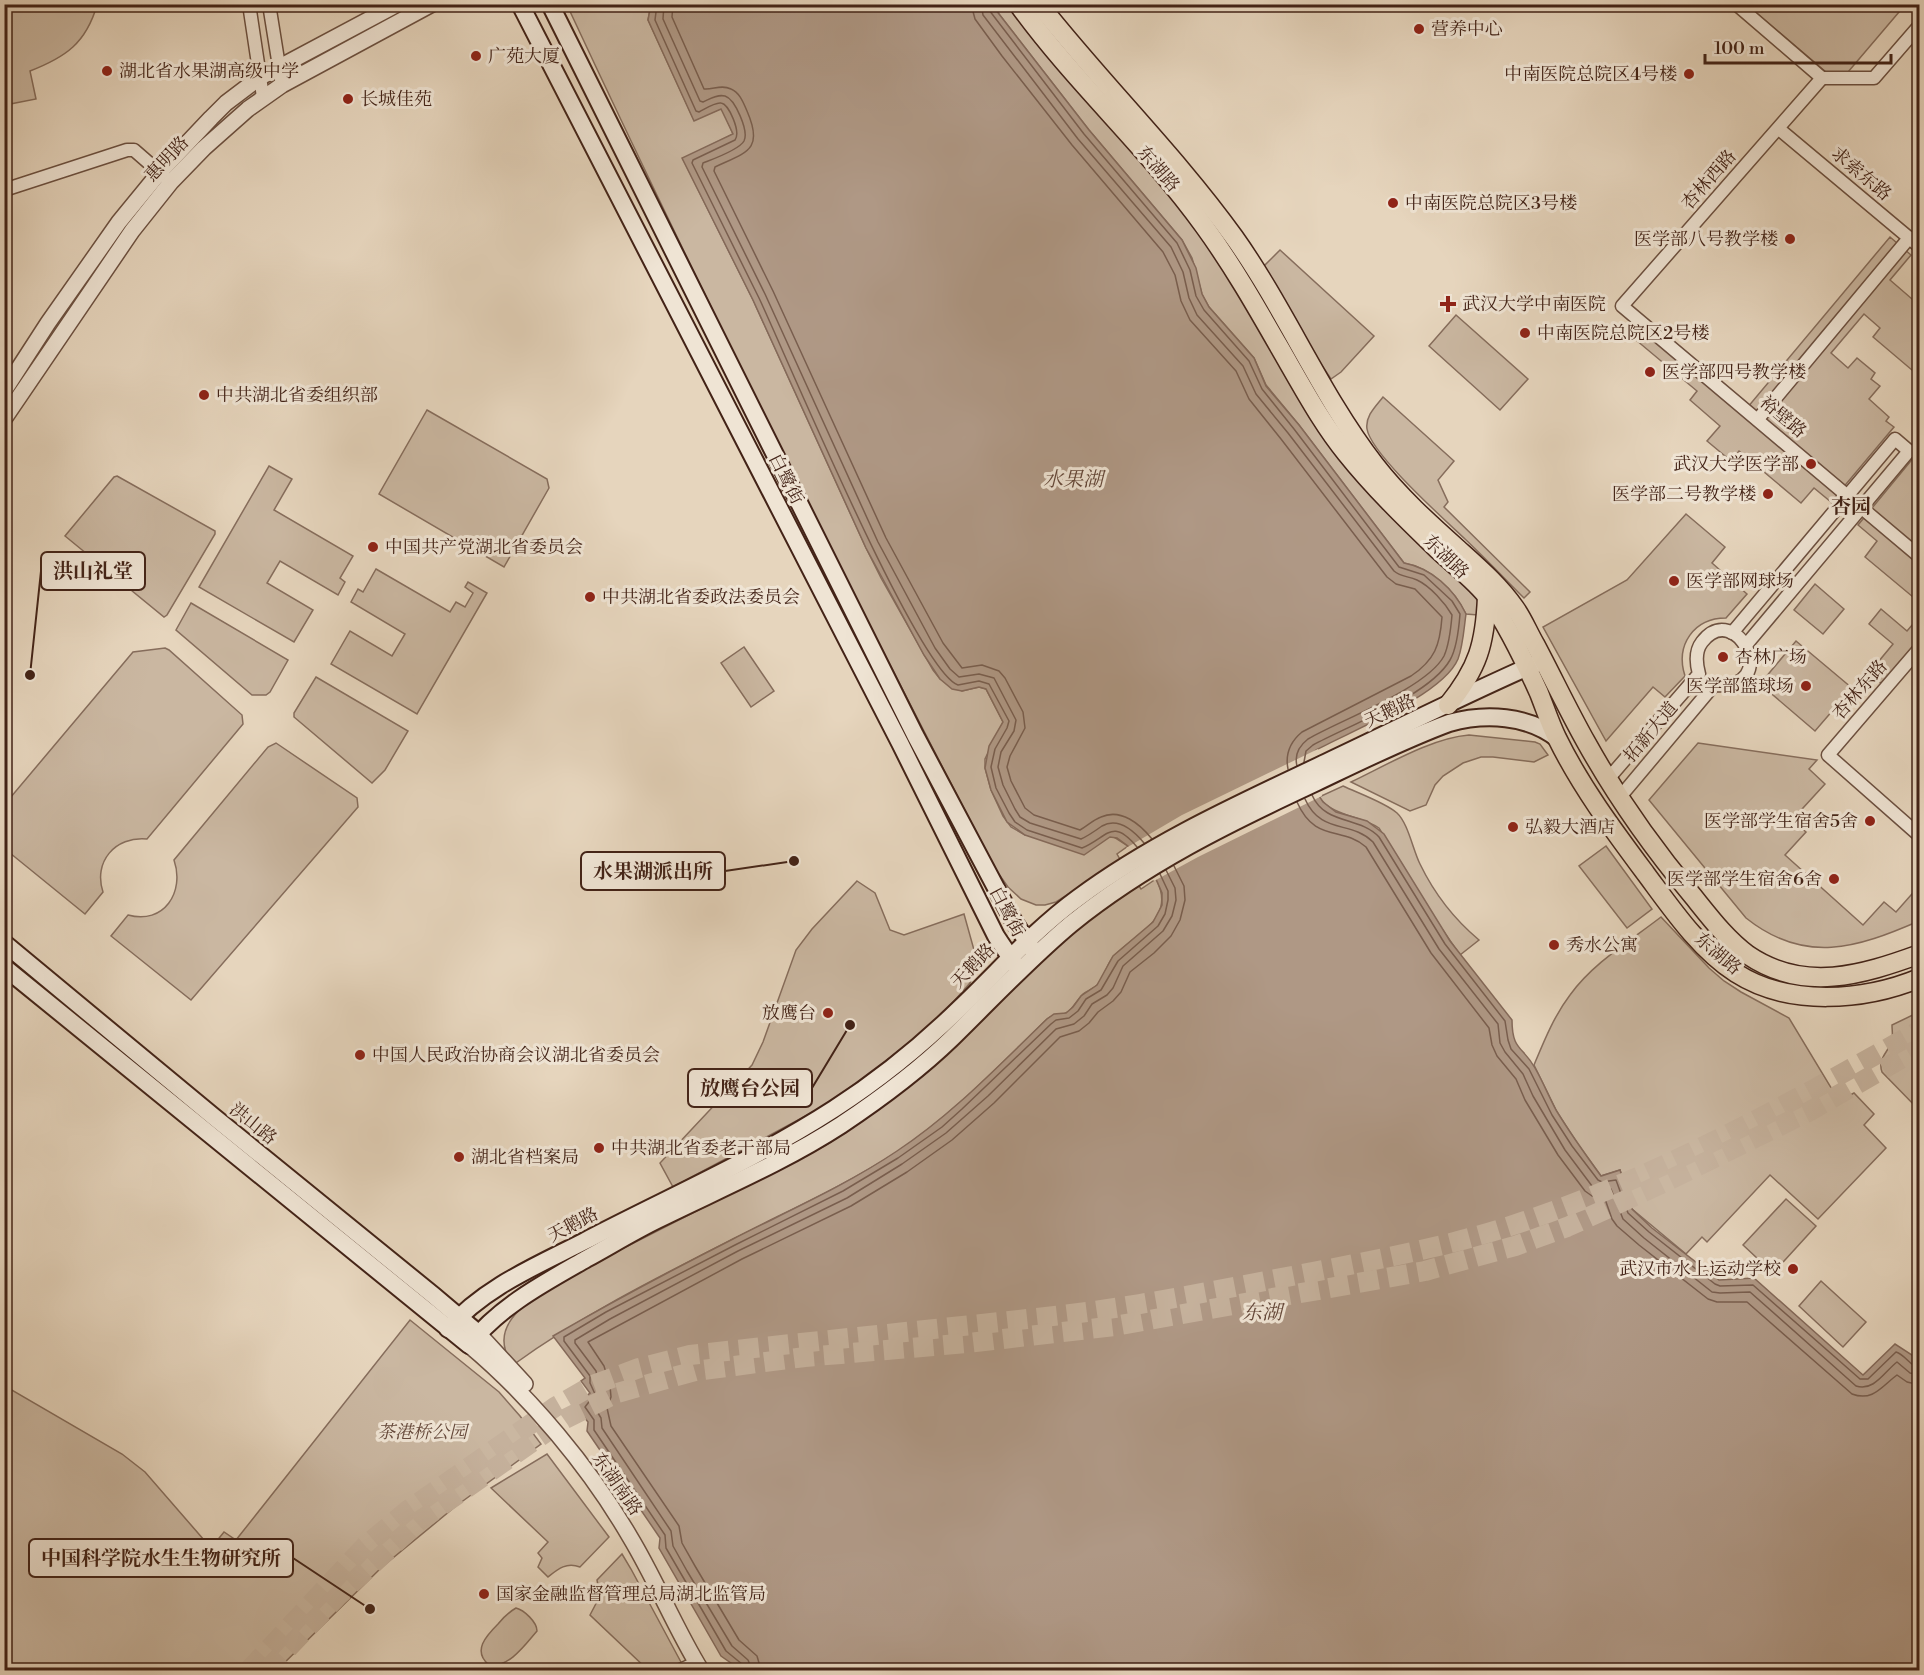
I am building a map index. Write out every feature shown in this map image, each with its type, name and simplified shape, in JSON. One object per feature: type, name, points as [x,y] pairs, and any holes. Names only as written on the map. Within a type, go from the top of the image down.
[{"type":"main road","name":"白鹭街","points":[[520,4],[900,743],[996,936],[1014,964]]},
{"type":"main road","name":"白鹭街","points":[[550,4],[915,735],[1013,920],[1031,948]]},
{"type":"main road","name":"东湖路","points":[[1018,4],[1188,204],[1241,282],[1313,406],[1344,450],[1392,506],[1487,597],[1526,668],[1558,739],[1610,825],[1668,904],[1700,941],[1736,973],[1772,989],[1805,995],[1828,996],[1871,992],[1920,978]]},
{"type":"main road","name":"东湖路","points":[[1040,4],[1076,51],[1185,172],[1236,240],[1257,272],[1343,422],[1378,469],[1506,596],[1517,611],[1608,779],[1657,851],[1724,933],[1748,955],[1765,965],[1793,974],[1828,977],[1866,973],[1920,954]]},
{"type":"main road","points":[[1448,705],[1473,670],[1484,639],[1487,597]]},
{"type":"main road","name":"天鹅路","points":[[1328,769],[1448,705],[1544,660]]},
{"type":"main road","name":"天鹅路","points":[[454,1322],[485,1295],[550,1259],[750,1157],[836,1108],[885,1073],[1014,964],[1077,898],[1129,872],[1188,828],[1328,769],[1465,718],[1515,719],[1546,730],[1558,739]]},
{"type":"main road","name":"洪山路","points":[[4,943],[214,1117],[473,1339]]},
{"type":"main road","name":"天鹅路","points":[[473,1339],[506,1308],[558,1275],[655,1221],[770,1165],[842,1124],[937,1052],[1014,964]]},
{"type":"main road","name":"洪山路","points":[[4,968],[454,1322]]},
{"type":"street","points":[[249,4],[263,97]]},
{"type":"street","points":[[268,4],[282,85]]},
{"type":"street","name":"惠明路","points":[[4,419],[132,231],[165,177],[226,103],[259,78],[398,4]]},
{"type":"street","name":"惠明路","points":[[4,391],[48,323],[119,222],[165,177],[263,97],[432,4]]},
{"type":"street","points":[[1736,4],[1822,78],[1874,78],[1920,25]]},
{"type":"street","name":"杏林西路","points":[[1622,306],[1822,78]]},
{"type":"street","name":"求索东路","points":[[1779,129],[1920,247]]},
{"type":"street","points":[[4,190],[128,150],[134,150],[165,177]]},
{"type":"street","points":[[1758,419],[1910,238]]},
{"type":"street","name":"裕壁路","points":[[1622,306],[1920,557]]},
{"type":"street","points":[[1895,439],[1909,451],[1862,507],[1746,645],[1732,633],[1895,439]]},
{"type":"street","name":"拓新大道","points":[[1608,779],[1700,674],[1697,655],[1701,643],[1714,633],[1722,631],[1732,633]]},
{"type":"street","name":"拓新大道","points":[[1620,797],[1714,685],[1734,684],[1745,675],[1750,662],[1746,645]]},
{"type":"street","name":"杏林东路","points":[[1920,648],[1828,755],[1920,836]]},
{"type":"street","name":"东湖南路","points":[[473,1339],[497,1369],[525,1398],[609,1504],[642,1558],[699,1667]]},
{"type":"street","points":[[680,1671],[699,1667]]},
{"type":"green space","points":[[4,5],[97,5],[87,29],[73,47],[54,60],[30,71],[36,99],[5,105]]},
{"type":"green space","points":[[567,5],[651,5],[648,20],[694,120],[722,108],[733,134],[683,159],[753,300],[866,548],[933,670],[940,679],[962,691],[979,687],[986,689],[1003,722],[985,759],[985,768],[991,790],[1003,816],[1011,827],[1025,835],[1114,837],[1128,846],[1117,854],[1121,861],[1056,902],[1036,905],[1021,899],[1008,887],[996,870],[777,440],[670,223]]},
{"type":"green space","points":[[992,5],[1011,5],[1150,168],[1236,284],[1294,388],[1481,599],[1478,615],[1466,614],[1455,596],[1441,581],[1423,570],[1404,563],[1266,385],[1254,358],[1209,307],[1202,294],[1192,258],[1182,240],[1089,130]]},
{"type":"green space","points":[[1747,5],[1905,5],[1848,72],[1826,72]]},
{"type":"green space","points":[[1890,237],[1911,255],[1890,280],[1919,305],[1919,376],[1873,337],[1880,328],[1864,314],[1831,353],[1848,368],[1857,358],[1875,373],[1871,379],[1880,386],[1869,399],[1889,417],[1886,421],[1894,427],[1831,502],[1814,488],[1801,503],[1739,451],[1731,461],[1707,441],[1720,426],[1690,400],[1697,391],[1624,330],[1631,321],[1742,414]]},
{"type":"green space","points":[[1280,250],[1374,336],[1341,372],[1331,379],[1309,346],[1264,266]]},
{"type":"green space","points":[[1456,315],[1528,379],[1500,410],[1429,346]]},
{"type":"green space","points":[[1383,397],[1454,461],[1438,480],[1448,502],[1444,507],[1530,592],[1524,598],[1394,470],[1371,440],[1367,429],[1368,420]]},
{"type":"green space","points":[[427,410],[547,479],[549,488],[504,567],[379,494]]},
{"type":"green space","points":[[1919,451],[1919,602],[1865,557],[1877,541],[1858,525]]},
{"type":"green space","points":[[269,466],[292,479],[274,510],[353,556],[340,578],[345,582],[338,595],[280,561],[267,583],[313,610],[294,642],[199,587]]},
{"type":"green space","points":[[117,476],[215,531],[164,617],[65,536]]},
{"type":"green space","points":[[1686,514],[1725,547],[1712,563],[1747,594],[1726,618],[1715,619],[1696,628],[1685,644],[1683,665],[1685,676],[1665,697],[1653,687],[1606,741],[1543,627],[1627,580]]},
{"type":"green space","points":[[376,569],[450,612],[456,602],[465,607],[473,593],[465,587],[468,582],[487,593],[417,714],[331,664],[350,631],[392,656],[405,634],[351,602],[358,589],[363,592]]},
{"type":"green space","points":[[1815,584],[1844,609],[1823,634],[1794,610]]},
{"type":"green space","points":[[191,603],[288,660],[270,692],[266,695],[252,695],[176,630]]},
{"type":"green space","points":[[1881,609],[1907,631],[1919,617],[1919,640],[1882,684],[1869,673],[1893,644],[1869,624]]},
{"type":"green space","name":"医学部篮球场","points":[[1796,641],[1852,688],[1815,731],[1760,684]]},
{"type":"green space","points":[[744,647],[774,691],[751,707],[721,663]]},
{"type":"green space","points":[[165,648],[242,715],[243,724],[147,839],[125,842],[109,853],[101,871],[103,892],[85,914],[5,849],[5,804],[133,652]]},
{"type":"green space","points":[[316,677],[408,731],[385,770],[372,783],[294,717],[294,713]]},
{"type":"green space","points":[[1469,735],[1535,742],[1540,744],[1548,755],[1534,762],[1481,757],[1463,763],[1443,776],[1435,785],[1426,805],[1410,811],[1351,782],[1439,741]]},
{"type":"green space","points":[[276,743],[357,798],[358,807],[191,1000],[111,936],[128,915],[141,917],[152,915],[169,903],[177,884],[174,860],[268,747]]},
{"type":"green space","points":[[1698,743],[1817,760],[1809,769],[1825,784],[1792,820],[1806,832],[1785,855],[1863,925],[1884,902],[1896,912],[1919,886],[1919,921],[1874,939],[1831,947],[1810,947],[1789,942],[1768,933],[1746,918],[1649,800]]},
{"type":"green space","points":[[1343,786],[1372,798],[1401,817],[1420,864],[1432,885],[1445,905],[1479,940],[1460,955],[1379,828],[1339,812],[1325,804],[1319,797]]},
{"type":"green space","points":[[1606,846],[1652,909],[1627,928],[1579,866]]},
{"type":"green space","points":[[1156,879],[1161,893],[1158,915],[1151,924],[1114,956],[1098,984],[1083,994],[1068,1012],[1047,1019],[974,1090],[935,1124],[894,1154],[854,1177],[621,1298],[566,1330],[513,1365],[506,1351],[504,1338],[507,1326],[524,1305],[559,1281],[826,1145],[874,1113],[941,1060],[1066,937],[1137,883],[1141,889]]},
{"type":"green space","points":[[857,881],[875,893],[890,930],[904,935],[964,914],[976,957],[976,969],[970,983],[948,1008],[912,1041],[826,1105],[673,1187],[660,1163],[752,1065],[763,1042],[796,950],[812,929]]},
{"type":"green space","points":[[1661,917],[1724,981],[1789,1018],[1839,1101],[1854,1093],[1874,1114],[1864,1125],[1886,1148],[1818,1219],[1770,1175],[1707,1242],[1702,1237],[1686,1254],[1632,1209],[1620,1170],[1601,1176],[1557,1112],[1534,1065],[1554,1020],[1579,983],[1612,953]]},
{"type":"green space","points":[[1919,1012],[1920,1107],[1918,1109],[1882,1072],[1881,1063],[1891,1044],[1892,1025]]},
{"type":"green space","points":[[1786,1199],[1816,1226],[1773,1273],[1743,1245]]},
{"type":"green space","points":[[1821,1281],[1866,1322],[1843,1347],[1799,1306]]},
{"type":"green space","name":"茶港桥公园","points":[[410,1320],[499,1392],[541,1444],[456,1506],[382,1567],[277,1670],[5,1670],[5,1386],[122,1454],[145,1472],[211,1548],[224,1532],[236,1540]]},
{"type":"green space","points":[[547,1454],[609,1537],[580,1567],[566,1566],[548,1577],[538,1567],[542,1558],[538,1553],[548,1542],[491,1488]]},
{"type":"green space","points":[[622,1554],[682,1664],[666,1670],[648,1670],[590,1615],[600,1596],[597,1580]]},
{"type":"green space","points":[[516,1608],[530,1617],[537,1631],[510,1659],[496,1665],[489,1665],[482,1654],[483,1644],[489,1634]]},
{"type":"water","name":"东湖","points":[[651,4],[992,5],[1089,130],[1182,240],[1196,268],[1202,294],[1209,307],[1254,358],[1266,386],[1299,425],[1404,563],[1432,575],[1455,596],[1466,614],[1460,654],[1449,672],[1416,699],[1316,750],[1309,759],[1317,793],[1323,802],[1336,812],[1367,821],[1384,834],[1450,941],[1512,1020],[1516,1043],[1531,1061],[1556,1110],[1583,1152],[1601,1176],[1620,1170],[1632,1209],[1652,1228],[1719,1280],[1754,1278],[1863,1375],[1895,1344],[1912,1355],[1919,1365],[1919,1670],[741,1670],[721,1656],[659,1548],[660,1538],[587,1431],[588,1422],[575,1405],[590,1393],[581,1381],[585,1378],[553,1336],[665,1274],[837,1187],[918,1137],[975,1089],[1047,1019],[1054,1014],[1066,1013],[1081,996],[1097,985],[1113,956],[1153,922],[1162,905],[1162,893],[1156,879],[1128,846],[1117,838],[1110,837],[1084,855],[1025,835],[1007,822],[991,790],[985,768],[989,746],[1003,722],[986,689],[979,687],[962,691],[952,689],[940,679],[924,655],[866,548],[753,300],[682,158],[733,134],[721,109],[694,121],[648,20]]},
{"type":"pier","points":[[1318,749],[1319,751],[1312,759],[1322,796],[1154,881],[1126,848],[1182,815]]},
{"type":"tunnel","points":[[249,1670],[365,1546],[408,1510],[555,1407],[593,1385],[639,1368],[690,1355],[1121,1307],[1351,1265],[1468,1238],[1577,1202],[1677,1159],[1824,1084],[1920,1030]]},
{"type":"tunnel","points":[[267,1670],[337,1597],[418,1522],[565,1419],[617,1393],[695,1371],[805,1357],[968,1343],[1115,1326],[1425,1271],[1515,1246],[1567,1227],[1810,1111],[1920,1048]]},
{"type":"place","name":"营养中心","points":[[1419,29]]},
{"type":"place","name":"广苑大厦","points":[[476,56]]},
{"type":"place","name":"湖北省水果湖高级中学","points":[[107,71]]},
{"type":"place","name":"中南医院总院区4号楼","points":[[1689,74]]},
{"type":"place","name":"长城佳苑","points":[[348,99]]},
{"type":"place","name":"中南医院总院区3号楼","points":[[1393,203]]},
{"type":"place","name":"医学部八号教学楼","points":[[1790,239]]},
{"type":"place","name":"武汉大学中南医院","points":[[1448,304]]},
{"type":"place","name":"中南医院总院区2号楼","points":[[1525,333]]},
{"type":"place","name":"医学部四号教学楼","points":[[1650,372]]},
{"type":"place","name":"中共湖北省委组织部","points":[[204,395]]},
{"type":"place","name":"武汉大学医学部","points":[[1811,464]]},
{"type":"place","name":"医学部二号教学楼","points":[[1768,494]]},
{"type":"place","name":"中国共产党湖北省委员会","points":[[373,547]]},
{"type":"place","name":"医学部网球场","points":[[1674,581]]},
{"type":"place","name":"中共湖北省委政法委员会","points":[[590,597]]},
{"type":"place","name":"杏林广场","points":[[1723,657]]},
{"type":"place","name":"洪山礼堂","points":[[30,675]]},
{"type":"place","name":"医学部篮球场","points":[[1806,686]]},
{"type":"place","name":"医学部学生宿舍5舍","points":[[1870,821]]},
{"type":"place","name":"弘毅大酒店","points":[[1513,827]]},
{"type":"place","name":"水果湖派出所","points":[[794,861]]},
{"type":"place","name":"医学部学生宿舍6舍","points":[[1834,879]]},
{"type":"place","name":"秀水公寓","points":[[1554,945]]},
{"type":"place","name":"放鹰台","points":[[828,1013]]},
{"type":"place","name":"放鹰台公园","points":[[850,1025]]},
{"type":"place","name":"中国人民政治协商会议湖北省委员会","points":[[360,1055]]},
{"type":"place","name":"中共湖北省委老干部局","points":[[599,1148]]},
{"type":"place","name":"湖北省档案局","points":[[459,1157]]},
{"type":"place","name":"武汉市水上运动学校","points":[[1793,1269]]},
{"type":"place","name":"国家金融监督管理总局湖北监管局","points":[[484,1594]]},
{"type":"place","name":"中国科学院水生生物研究所","points":[[370,1609]]},
{"type":"district","name":"杏园","points":[[1851,507]]},
{"type":"water label","name":"水果湖","points":[[1073,480]]}]
